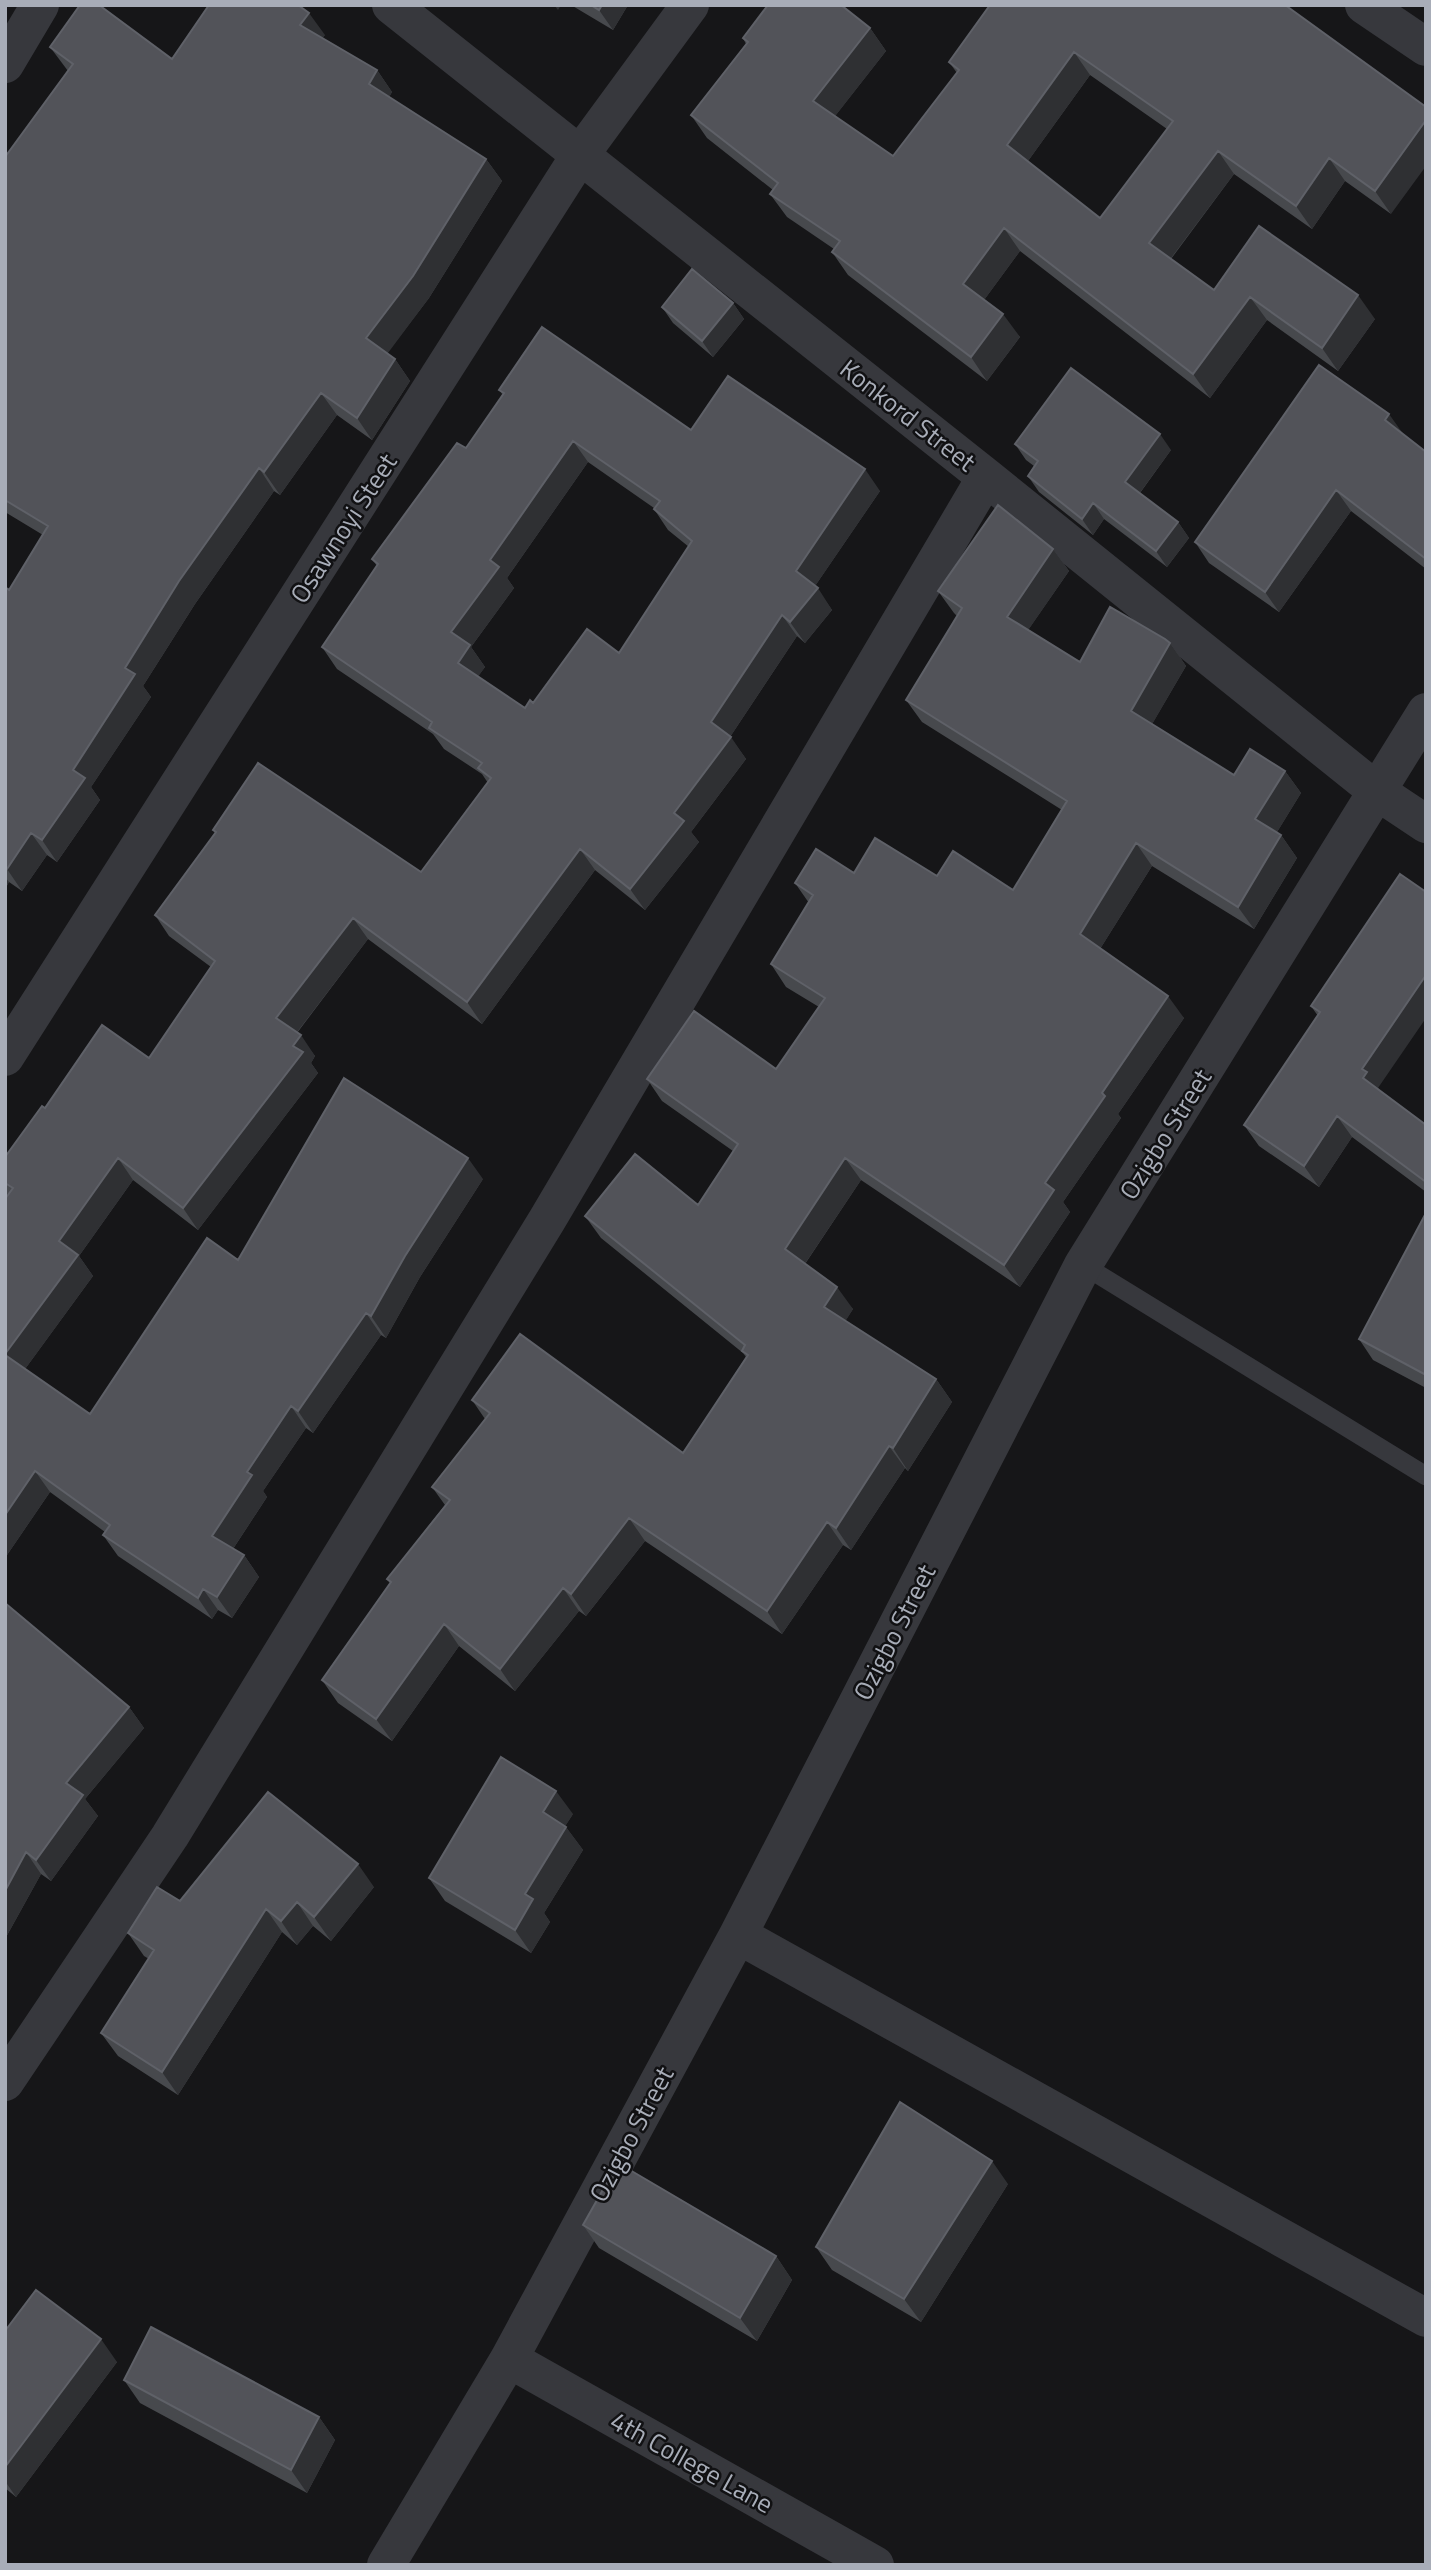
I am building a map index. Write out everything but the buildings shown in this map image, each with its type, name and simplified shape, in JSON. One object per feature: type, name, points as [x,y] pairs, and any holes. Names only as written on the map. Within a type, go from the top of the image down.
[{"type":"street","points":[[5,64],[40,5]]},
{"type":"street","name":"Konkord Street","points":[[391,5],[1378,792],[1426,824]]},
{"type":"street","name":"Osawnoyi Steet","points":[[5,1057],[580,155],[690,5]]},
{"type":"street","points":[[1364,5],[1426,47]]},
{"type":"street","points":[[5,2082],[170,1836],[511,1279],[986,477]]},
{"type":"street","name":"Ozigbo Street","points":[[386,2565],[509,2359],[738,1935],[1083,1265],[1426,712]]},
{"type":"street","points":[[738,1935],[1426,2318]]},
{"type":"street","name":"4th College Lane","points":[[509,2359],[875,2565]]},
{"type":"lane","points":[[1083,1265],[1426,1476]]}]
